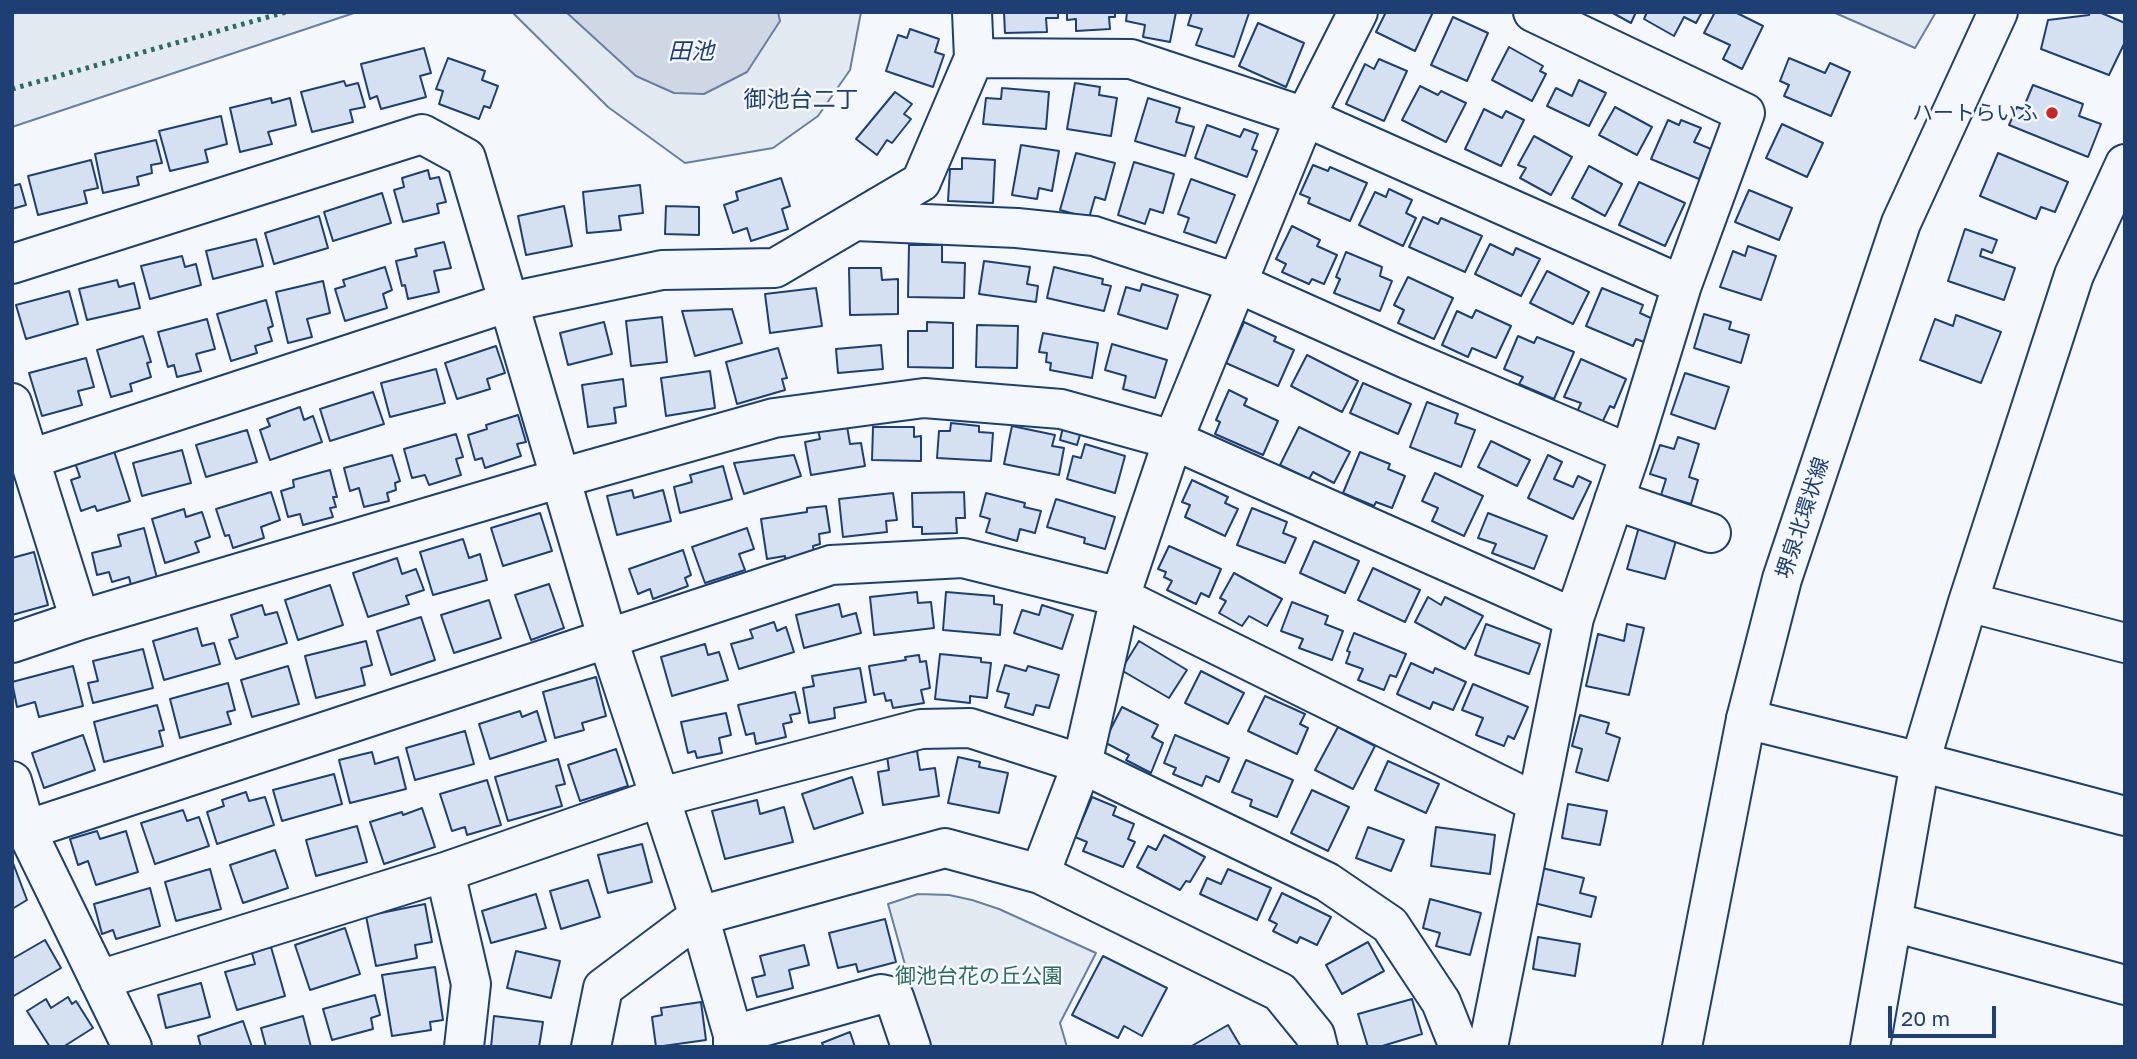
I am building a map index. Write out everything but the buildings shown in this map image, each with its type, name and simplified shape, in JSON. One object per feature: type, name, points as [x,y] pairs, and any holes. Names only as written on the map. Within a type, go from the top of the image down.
[{"type":"street","points":[[30,459],[509,302],[662,270],[775,268],[921,182],[974,58],[972,12]]},
{"type":"street","points":[[1040,874],[1082,764],[1119,597],[1173,440],[1305,117],[1358,12]]},
{"type":"street","points":[[1488,1047],[1574,618],[1630,454],[1682,285],[1745,113],[1533,12]]},
{"type":"street","name":"堺泉北環状線","points":[[1682,1047],[1746,719],[1782,579],[1901,223],[1998,12]]},
{"type":"street","points":[[974,58],[1131,59],[1305,117],[1682,285]]},
{"type":"street","points":[[12,264],[422,134],[467,158],[608,640],[699,916],[733,1041],[881,994],[894,997],[911,1047]]},
{"type":"street","points":[[1870,1047],[1920,762],[1968,602],[2074,275],[2125,164]]},
{"type":"street","points":[[856,221],[1017,228],[1094,236],[1237,283],[1630,454]]},
{"type":"street","points":[[12,643],[80,620],[774,418],[924,398],[1061,409],[1173,440],[1574,618]]},
{"type":"street","points":[[12,402],[80,620]]},
{"type":"street","points":[[1614,500],[1711,533]]},
{"type":"street","points":[[26,830],[831,565],[963,558],[1119,597],[1537,803]]},
{"type":"street","points":[[1968,602],[2125,643]]},
{"type":"street","points":[[1746,719],[2125,816]]},
{"type":"street","points":[[99,980],[445,872],[661,797],[921,729],[970,727],[1082,764],[1327,882],[1390,925],[1441,1002],[1459,1047]]},
{"type":"street","points":[[12,781],[26,830],[132,1047]]},
{"type":"street","points":[[591,1047],[603,988],[699,916],[945,848],[1040,874],[1280,992],[1315,1035],[1318,1047]]},
{"type":"street","points":[[445,872],[471,984],[462,1046]]},
{"type":"street","points":[[1893,922],[2125,985]]},
{"type":"green space","points":[[12,12],[357,12],[12,127]]},
{"type":"green space","points":[[512,12],[861,12],[850,70],[818,116],[773,148],[685,163],[608,107]]},
{"type":"green space","points":[[1833,12],[1936,12],[1915,48]]},
{"type":"green space","name":"御池台花の丘公園","points":[[918,894],[949,895],[972,900],[999,909],[1096,953],[1060,1023],[1067,1047],[928,1047],[888,904]]},
{"type":"water","name":"田池","points":[[566,12],[778,12],[780,21],[747,72],[704,94],[674,93],[636,76]]},
{"type":"hedge","points":[[12,89],[286,12]]},
{"type":"place","name":"ハートらいふ","points":[[2052,113]]},
{"type":"district","name":"御池台二丁","points":[[801,100]]}]
